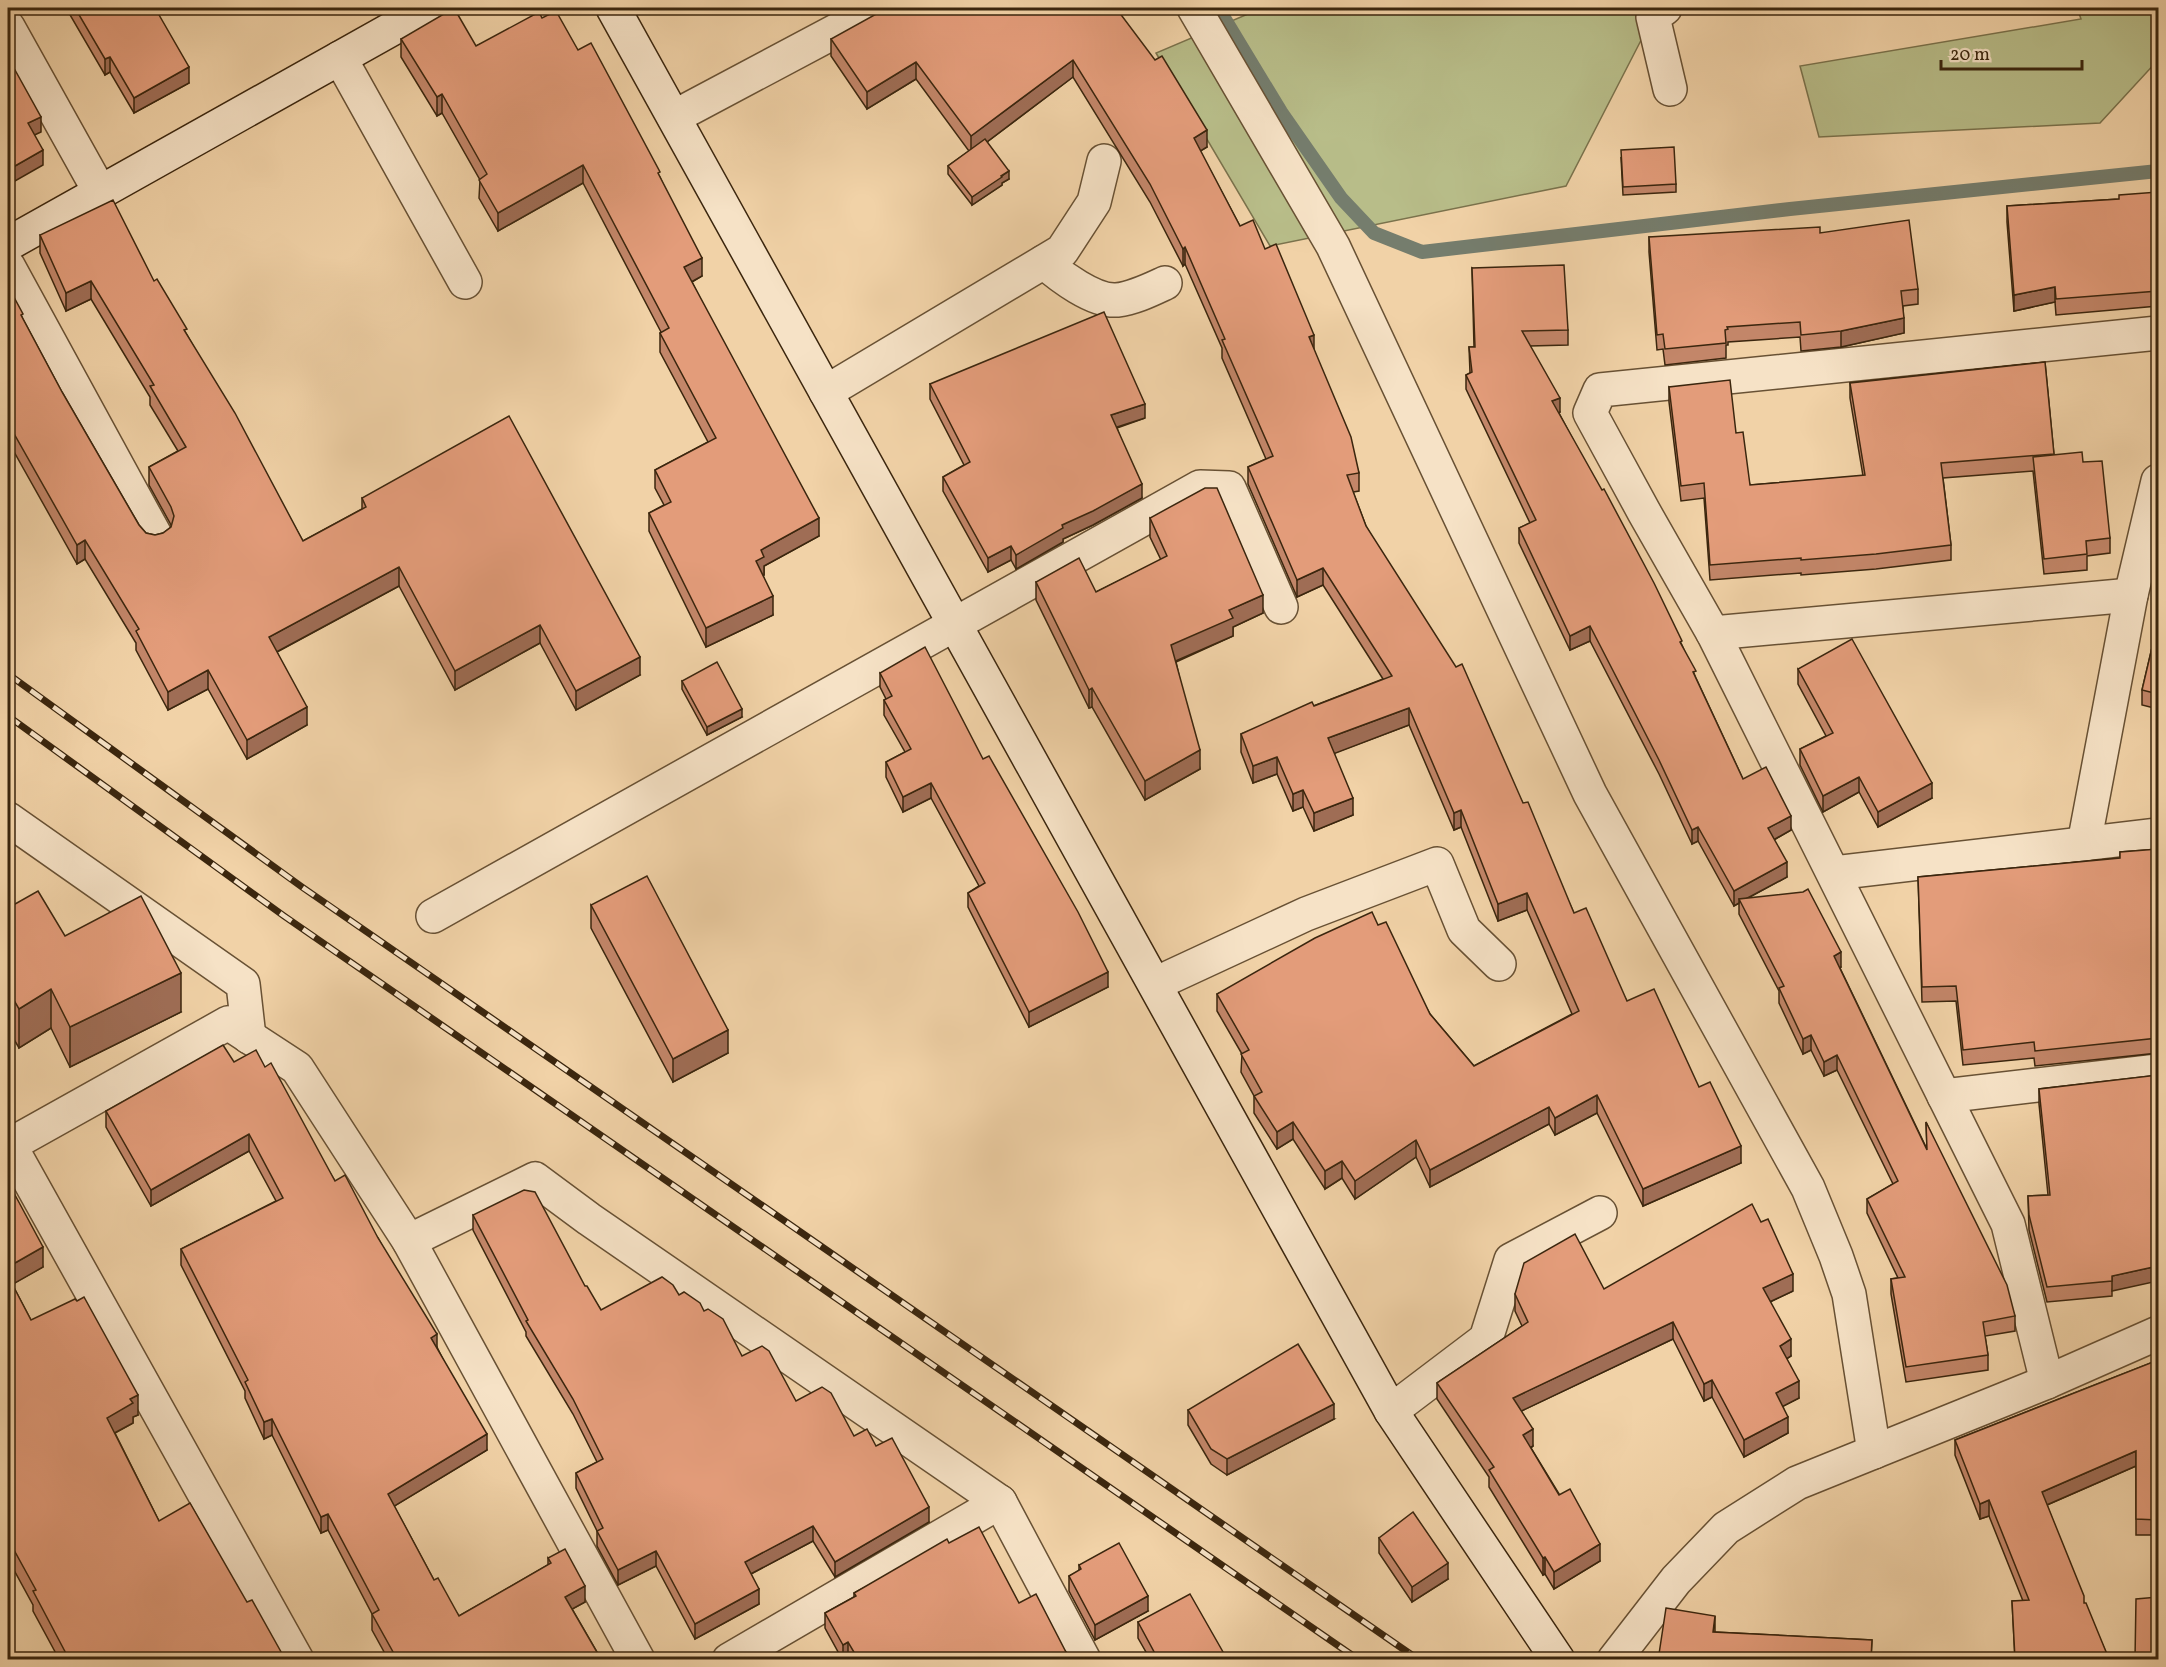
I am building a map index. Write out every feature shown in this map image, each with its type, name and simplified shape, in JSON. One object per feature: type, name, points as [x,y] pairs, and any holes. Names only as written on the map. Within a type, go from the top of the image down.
[{"type":"street","points":[[8,244],[429,8]]},
{"type":"street","points":[[613,8],[1391,1411],[1558,1659]]},
{"type":"street","points":[[674,117],[879,8]]},
{"type":"street","points":[[1194,8],[1333,246],[1590,794],[1808,1188],[1849,1294],[1874,1452]]},
{"type":"street","points":[[1665,8],[1653,17],[1670,89]]},
{"type":"street","points":[[8,27],[100,192]]},
{"type":"street","points":[[340,58],[465,282]]},
{"type":"street","points":[[826,392],[1062,251],[1094,202],[1104,161]]},
{"type":"street","points":[[1044,262],[1072,284],[1090,293],[1114,300],[1137,295],[1166,283]]},
{"type":"street","points":[[8,266],[155,535]]},
{"type":"street","points":[[2047,1382],[2008,1224],[1713,633],[1590,413],[1600,390],[2158,333]]},
{"type":"street","points":[[2084,844],[2131,595],[2158,481]]},
{"type":"street","points":[[433,916],[1200,487],[1229,488],[1281,607]]},
{"type":"street","points":[[1713,633],[2131,595]]},
{"type":"street","points":[[8,819],[243,984],[249,1037]]},
{"type":"street","points":[[1834,873],[2158,835]]},
{"type":"street","points":[[1155,984],[1306,914],[1437,864],[1464,930],[1499,964]]},
{"type":"street","points":[[297,1659],[8,1145],[228,1023],[297,1068],[409,1241],[638,1659]]},
{"type":"street","points":[[1944,1096],[2158,1071]]},
{"type":"street","points":[[409,1241],[535,1179],[589,1219],[1000,1502],[1084,1659]]},
{"type":"street","points":[[1391,1411],[1486,1339],[1511,1260],[1600,1213]]},
{"type":"street","points":[[1614,1659],[1676,1580],[1726,1528],[1797,1483],[2047,1382],[2158,1333]]},
{"type":"street","points":[[729,1659],[776,1647],[1000,1502]]},
{"type":"green space","points":[[1262,8],[1679,8],[1653,17],[1566,186],[1270,246],[1156,53]]},
{"type":"green space","points":[[2077,8],[2158,8],[2158,60],[2100,123],[1819,137],[1800,66],[2081,19]]},
{"type":"building","points":[[75,8],[155,8],[189,67],[134,98],[110,57],[105,59]]},
{"type":"building","points":[[454,8],[476,46],[539,12],[542,18],[556,11],[578,50],[591,43],[660,172],[658,173],[702,258],[684,267],[819,518],[761,550],[764,557],[756,561],[773,596],[706,628],[649,513],[671,502],[655,470],[716,438],[660,333],[669,328],[583,165],[498,213],[479,180],[487,174],[442,94],[437,97],[401,39]]},
{"type":"building","points":[[887,8],[1116,8],[1155,60],[1162,56],[1207,130],[1194,138],[1240,226],[1253,220],[1265,249],[1276,244],[1314,335],[1309,337],[1351,437],[1359,473],[1347,475],[1366,526],[1456,667],[1462,664],[1523,803],[1528,802],[1574,913],[1586,908],[1627,1001],[1654,989],[1699,1087],[1710,1082],[1741,1146],[1643,1189],[1597,1095],[1555,1118],[1549,1107],[1430,1170],[1416,1140],[1355,1181],[1342,1161],[1325,1171],[1293,1122],[1277,1132],[1254,1096],[1262,1092],[1241,1054],[1249,1050],[1217,994],[1315,938],[1372,912],[1378,925],[1386,922],[1430,1014],[1474,1066],[1579,1011],[1527,893],[1498,904],[1461,810],[1454,813],[1409,708],[1328,738],[1353,798],[1314,813],[1303,790],[1293,794],[1277,757],[1253,766],[1241,734],[1312,702],[1314,706],[1392,676],[1323,568],[1297,580],[1248,467],[1273,456],[1222,340],[1225,339],[1185,247],[1183,249],[1150,184],[1073,60],[971,136],[916,62],[867,92],[831,39]]},
{"type":"building","points":[[8,63],[12,72],[15,70],[41,117],[28,123],[43,150],[8,170]]},
{"type":"building","points":[[985,139],[1009,171],[972,197],[948,166]]},
{"type":"building","points":[[1674,147],[1676,184],[1623,187],[1621,150]]},
{"type":"building","points":[[2158,192],[2158,274],[2156,275],[2158,275],[2158,291],[2056,299],[2055,287],[2014,295],[2007,206],[2119,199],[2119,195]]},
{"type":"building","points":[[113,200],[154,281],[157,279],[187,329],[184,330],[235,413],[303,541],[366,507],[362,498],[509,416],[640,657],[576,691],[540,625],[455,671],[399,567],[269,637],[307,707],[247,740],[208,670],[168,692],[136,631],[139,629],[85,540],[77,545],[8,423],[8,286],[62,392],[139,525],[146,533],[155,535],[171,527],[174,516],[171,507],[149,467],[186,447],[150,386],[154,385],[91,281],[66,293],[40,235]]},
{"type":"building","points":[[1909,220],[1918,289],[1901,291],[1904,318],[1841,331],[1801,335],[1800,322],[1727,327],[1728,329],[1725,330],[1726,343],[1665,349],[1663,334],[1657,335],[1649,237],[1820,227],[1820,233]]},
{"type":"building","points":[[1564,265],[1568,330],[1522,331],[1560,398],[1552,401],[1602,490],[1604,489],[1654,583],[1682,641],[1680,642],[1696,671],[1693,672],[1743,779],[1766,767],[1791,816],[1768,828],[1787,862],[1734,891],[1698,827],[1692,830],[1590,626],[1570,636],[1519,528],[1536,520],[1466,375],[1472,372],[1469,347],[1475,347],[1472,268]]},
{"type":"building","points":[[1104,312],[1145,404],[1111,415],[1142,484],[1062,525],[1063,528],[1016,555],[1011,546],[988,558],[943,477],[970,462],[930,384]]},
{"type":"building","points":[[2045,362],[2054,454],[1941,463],[1951,545],[1876,554],[1710,565],[1704,483],[1681,486],[1669,387],[1730,380],[1736,433],[1743,432],[1750,485],[1865,475],[1850,383]]},
{"type":"building","points":[[2082,452],[2083,462],[2102,461],[2110,538],[2086,541],[2087,554],[2044,559],[2033,457]]},
{"type":"building","points":[[1205,488],[1217,488],[1263,595],[1229,610],[1233,618],[1171,645],[1200,750],[1145,781],[1092,688],[1089,690],[1036,582],[1079,558],[1096,592],[1167,556],[1150,518]]},
{"type":"building","points":[[2158,622],[2158,694],[2142,690]]},
{"type":"building","points":[[1852,639],[1932,783],[1878,812],[1859,777],[1823,796],[1800,749],[1833,733],[1798,669]]},
{"type":"building","points":[[925,647],[983,759],[989,756],[1078,912],[1108,972],[1029,1012],[968,893],[985,883],[931,783],[903,797],[886,762],[911,749],[884,700],[892,696],[880,673]]},
{"type":"building","points":[[717,662],[742,709],[707,727],[682,681]]},
{"type":"building","points":[[2158,849],[2158,1038],[2035,1051],[2034,1042],[1963,1050],[1956,986],[1922,987],[1918,877],[2120,858],[2120,852]]},
{"type":"building","points":[[647,876],[728,1030],[673,1059],[591,905]]},
{"type":"building","points":[[1808,889],[1841,952],[1834,956],[1927,1150],[1926,1122],[2007,1285],[2015,1316],[1983,1322],[1988,1355],[1906,1367],[1891,1279],[1905,1277],[1867,1199],[1898,1181],[1837,1055],[1824,1062],[1811,1035],[1803,1039],[1779,988],[1784,986],[1739,899],[1803,892]]},
{"type":"building","points":[[38,891],[65,936],[141,896],[181,973],[70,1027],[51,989],[19,1009],[8,990],[8,908]]},
{"type":"building","points":[[223,1045],[234,1062],[256,1050],[265,1067],[271,1063],[335,1181],[345,1175],[378,1238],[437,1334],[431,1338],[487,1434],[388,1494],[434,1580],[438,1578],[459,1616],[551,1563],[548,1558],[565,1549],[585,1586],[565,1597],[601,1659],[397,1659],[372,1614],[379,1610],[328,1514],[321,1517],[272,1419],[264,1422],[245,1382],[248,1380],[181,1249],[283,1198],[249,1134],[151,1190],[106,1111]]},
{"type":"building","points":[[2158,1075],[2158,1266],[2112,1276],[2112,1281],[2047,1287],[2029,1215],[2028,1196],[2050,1195],[2039,1089]]},
{"type":"building","points":[[8,1182],[43,1247],[8,1267]]},
{"type":"building","points":[[524,1190],[535,1192],[585,1286],[601,1310],[662,1277],[673,1285],[679,1295],[684,1292],[700,1303],[704,1311],[708,1309],[723,1319],[742,1356],[762,1346],[769,1351],[796,1401],[822,1387],[831,1393],[854,1436],[867,1429],[876,1446],[892,1438],[929,1507],[835,1562],[813,1526],[745,1562],[759,1589],[695,1624],[656,1551],[618,1570],[597,1531],[603,1528],[576,1473],[603,1459],[573,1399],[526,1321],[528,1320],[473,1215]]},
{"type":"building","points":[[1752,1204],[1761,1222],[1768,1219],[1793,1274],[1763,1288],[1791,1339],[1780,1346],[1799,1381],[1776,1393],[1788,1417],[1744,1440],[1712,1380],[1704,1384],[1673,1322],[1513,1398],[1533,1429],[1523,1435],[1559,1495],[1570,1489],[1600,1544],[1554,1572],[1489,1470],[1494,1467],[1437,1383],[1528,1322],[1515,1294],[1524,1263],[1575,1234],[1604,1289]]},
{"type":"building","points":[[8,1276],[31,1320],[84,1297],[138,1395],[130,1399],[133,1403],[107,1418],[159,1521],[190,1503],[247,1602],[252,1600],[285,1659],[69,1659],[33,1591],[36,1590],[8,1539]]},
{"type":"building","points":[[1298,1344],[1334,1404],[1227,1459],[1211,1449],[1188,1410]]},
{"type":"building","points":[[2158,1360],[2158,1520],[2136,1519],[2136,1451],[2042,1492],[2084,1596],[2084,1603],[2086,1603],[2109,1659],[2015,1659],[2012,1601],[2029,1600],[1989,1500],[1980,1504],[1955,1440]]},
{"type":"building","points":[[1413,1512],[1448,1563],[1412,1587],[1379,1538]]},
{"type":"building","points":[[979,1527],[1019,1603],[1036,1594],[1067,1654],[1073,1659],[858,1659],[848,1642],[843,1645],[825,1613],[856,1596],[854,1593],[947,1539],[949,1543]]},
{"type":"building","points":[[1119,1543],[1148,1596],[1095,1625],[1069,1576],[1081,1569],[1079,1565]]},
{"type":"building","points":[[1190,1594],[1227,1659],[1158,1659],[1138,1622]]},
{"type":"building","points":[[2158,1597],[2158,1659],[2135,1659],[2136,1599]]},
{"type":"building","points":[[1666,1608],[1715,1616],[1713,1632],[1872,1640],[1871,1659],[1674,1659],[1675,1656],[1659,1654]]},
{"type":"waterway","points":[[1218,8],[1281,112],[1341,198],[1374,233],[1422,252],[1790,209],[2158,171]]},
{"type":"railway","points":[[8,674],[302,887],[1419,1660]]},
{"type":"railway","points":[[8,716],[284,916],[1359,1660]]}]
